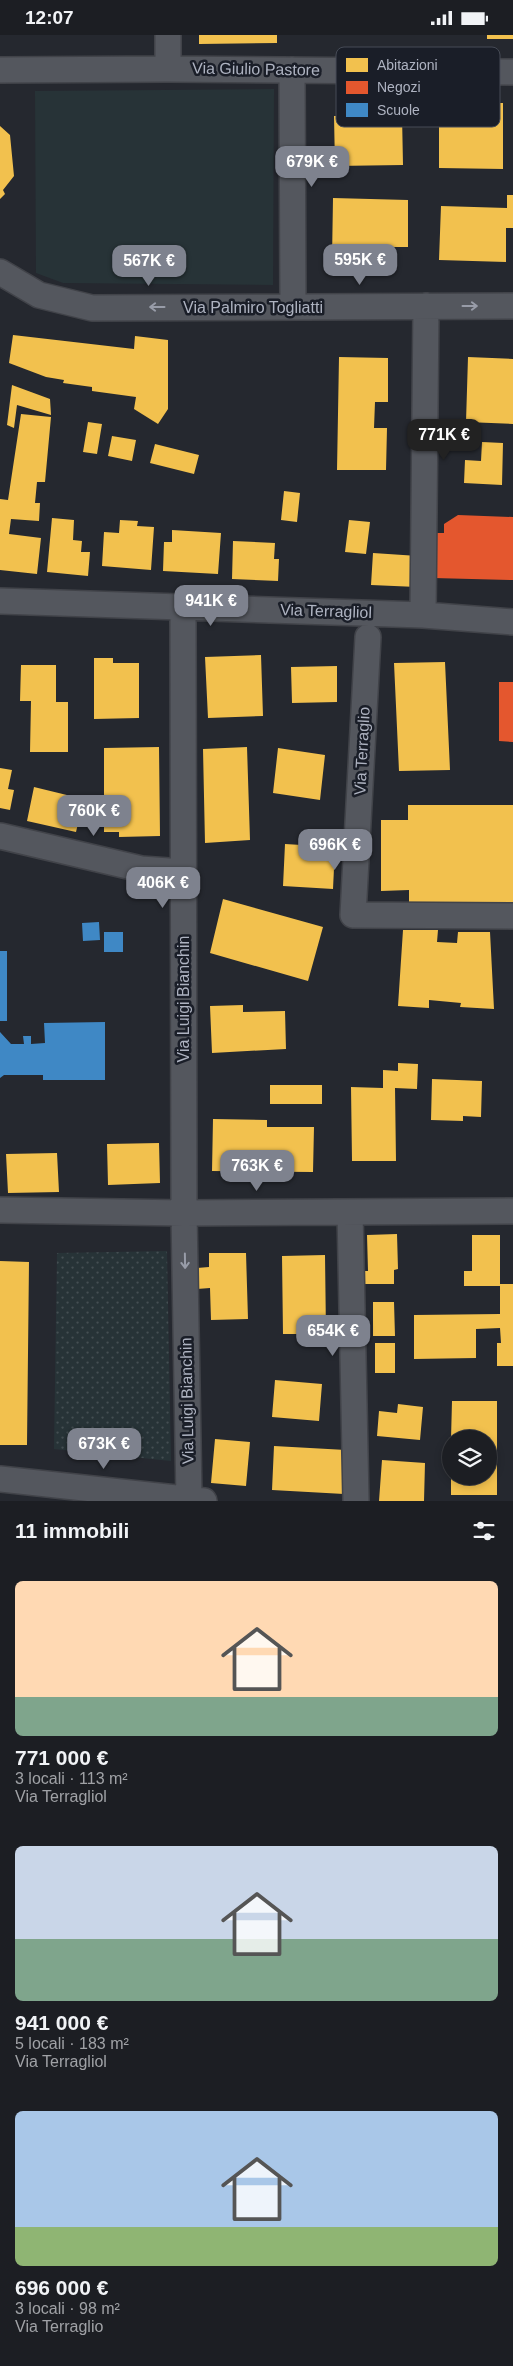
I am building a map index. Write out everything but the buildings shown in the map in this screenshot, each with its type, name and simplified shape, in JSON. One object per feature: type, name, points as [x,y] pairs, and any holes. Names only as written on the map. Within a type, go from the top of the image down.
[{"type":"street","points":[[168,35],[168,69]]},
{"type":"street","name":"Via Giulio Pastore","points":[[0,70],[336,70]]},
{"type":"street","points":[[292,70],[293,307]]},
{"type":"street","name":"Via Giulio Pastore","points":[[500,72],[513,72]]},
{"type":"street","name":"Via Palmiro Togliatti","points":[[0,273],[39,295],[92,308],[513,305]]},
{"type":"street","points":[[423,615],[426,306]]},
{"type":"street","name":"Via Terragliol","points":[[0,601],[183,606],[509,620]]},
{"type":"street","name":"Via Luigi Bianchin","points":[[183,606],[184,1213],[197,1500]]},
{"type":"street","name":"Via Terraglio","points":[[368,637],[353,915],[513,916]]},
{"type":"street","points":[[0,836],[142,869],[183,872]]},
{"type":"street","points":[[0,1210],[184,1213],[513,1211]]},
{"type":"street","points":[[350,1212],[356,1501]]},
{"type":"street","points":[[0,1479],[142,1498],[197,1500]]},
{"type":"shaded area","points":[[274,89],[273,285],[63,283],[36,273],[35,91]]},
{"type":"shaded area","points":[[167,1251],[171,1461],[54,1449],[57,1253]]}]
